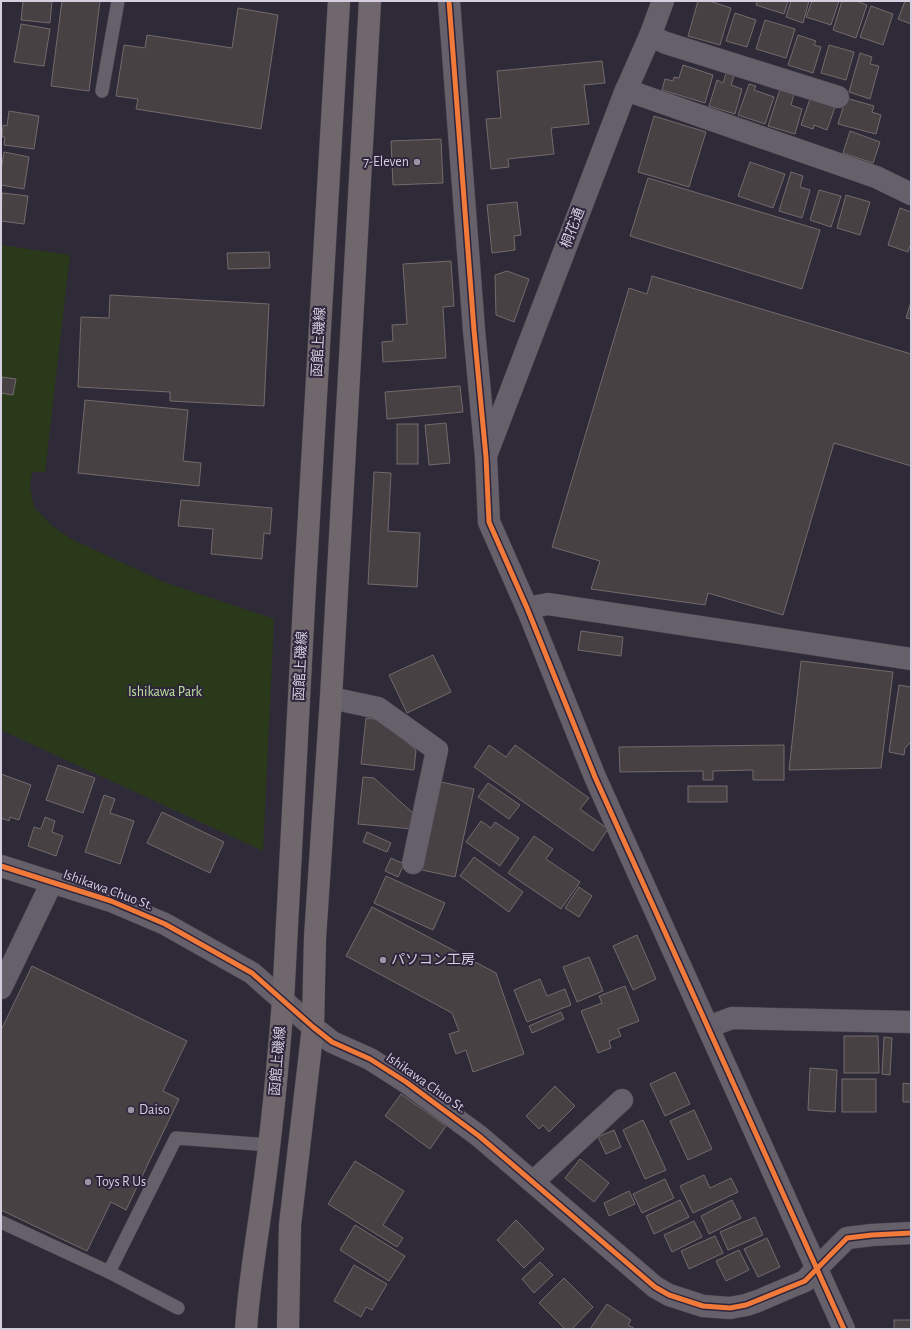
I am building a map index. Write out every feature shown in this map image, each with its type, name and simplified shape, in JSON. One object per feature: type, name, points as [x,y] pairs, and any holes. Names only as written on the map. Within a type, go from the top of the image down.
[{"type":"main road","name":"函館上磯線","points":[[246,1329],[248,1295],[278,1070],[283,1001],[339,1]]},
{"type":"main road","points":[[288,1329],[290,1225],[313,1027],[315,938],[331,698],[370,1]]},
{"type":"street","points":[[449,1],[474,330],[486,456],[489,522],[527,608],[595,777],[844,1329]]},
{"type":"street","name":"桐花通","points":[[486,456],[626,90],[650,36],[663,1]]},
{"type":"street","points":[[650,36],[666,43],[838,97]]},
{"type":"street","points":[[626,90],[876,177],[911,194]]},
{"type":"street","points":[[527,608],[548,604],[911,659]]},
{"type":"street","points":[[331,698],[378,708],[437,750],[412,863]]},
{"type":"street","name":"Ishikawa Chuo St.","points":[[1,866],[112,901],[165,924],[252,972],[283,1001],[332,1042],[370,1059],[406,1082],[479,1136],[655,1287],[685,1302],[719,1308],[746,1305],[805,1281],[847,1238],[911,1233]]},
{"type":"street","points":[[1,988],[52,882]]},
{"type":"street","points":[[708,1027],[732,1018],[911,1022]]},
{"type":"street","points":[[533,1182],[622,1100]]},
{"type":"lane","points":[[102,91],[118,1]]},
{"type":"lane","points":[[109,1272],[176,1138],[269,1145]]},
{"type":"lane","points":[[1,1222],[109,1272],[178,1308]]},
{"type":"green space","name":"Ishikawa Park","points":[[1,245],[70,255],[45,472],[32,472],[30,487],[34,507],[51,525],[71,539],[164,582],[274,619],[263,851],[1,730]]},
{"type":"building","points":[[23,1],[52,1],[50,23],[21,20]]},
{"type":"building","points":[[62,1],[100,1],[89,91],[51,86]]},
{"type":"building","points":[[698,1],[709,1],[731,8],[720,45],[688,36]]},
{"type":"building","points":[[757,1],[788,1],[784,14],[756,5]]},
{"type":"building","points":[[791,1],[809,1],[803,23],[786,17]]},
{"type":"building","points":[[812,1],[839,1],[831,25],[806,17]]},
{"type":"building","points":[[842,1],[856,1],[867,5],[856,38],[833,30]]},
{"type":"building","points":[[905,1],[911,1],[911,24],[898,19]]},
{"type":"building","points":[[871,6],[893,14],[883,45],[860,37]]},
{"type":"building","points":[[238,8],[278,15],[261,129],[136,109],[138,99],[116,96],[124,45],[145,48],[147,35],[232,48]]},
{"type":"building","points":[[735,13],[756,20],[747,47],[726,41]]},
{"type":"building","points":[[765,20],[795,29],[786,58],[756,49]]},
{"type":"building","points":[[21,24],[50,29],[44,66],[14,62]]},
{"type":"building","points":[[798,35],[816,41],[814,45],[821,47],[813,73],[788,65]]},
{"type":"building","points":[[829,45],[854,52],[846,80],[821,73]]},
{"type":"building","points":[[860,53],[872,57],[870,64],[879,66],[870,99],[849,92]]},
{"type":"building","points":[[602,61],[605,83],[584,85],[589,124],[551,128],[554,154],[508,159],[509,167],[491,169],[486,119],[501,118],[497,71]]},
{"type":"building","points":[[683,65],[713,75],[705,103],[662,90],[665,79],[673,81],[674,77],[679,78]]},
{"type":"building","points":[[726,73],[734,76],[731,85],[742,89],[735,114],[709,106],[717,80],[723,83]]},
{"type":"building","points":[[749,84],[756,86],[754,90],[774,97],[765,124],[738,115]]},
{"type":"building","points":[[780,89],[794,94],[791,105],[802,109],[795,134],[768,126]]},
{"type":"building","points":[[811,96],[836,104],[827,130],[814,125],[813,129],[801,125]]},
{"type":"building","points":[[846,98],[874,106],[872,112],[881,115],[876,134],[838,124]]},
{"type":"building","points":[[9,111],[39,116],[34,149],[4,145],[5,137],[2,137],[3,125],[7,126]]},
{"type":"building","points":[[654,116],[706,132],[689,187],[638,172]]},
{"type":"building","points":[[850,131],[880,142],[873,163],[843,153]]},
{"type":"building","name":"7-Eleven","points":[[441,139],[443,183],[393,185],[391,141]]},
{"type":"building","points":[[4,152],[29,157],[24,189],[1,185],[1,170]]},
{"type":"building","points":[[750,162],[785,174],[773,208],[738,196]]},
{"type":"building","points":[[791,172],[803,176],[800,187],[810,190],[802,218],[779,211]]},
{"type":"building","points":[[648,178],[820,230],[802,289],[630,236]]},
{"type":"building","points":[[819,190],[841,196],[831,227],[810,220]]},
{"type":"building","points":[[2,193],[28,196],[24,224],[1,221]]},
{"type":"building","points":[[846,195],[870,202],[860,235],[837,228]]},
{"type":"building","points":[[517,202],[521,235],[514,236],[515,250],[492,253],[487,205]]},
{"type":"building","points":[[900,208],[911,212],[911,243],[908,252],[888,245]]},
{"type":"building","points":[[269,252],[270,268],[228,269],[227,253]]},
{"type":"building","points":[[451,261],[454,306],[443,307],[446,358],[383,362],[382,342],[393,341],[392,325],[407,324],[403,264]]},
{"type":"building","points":[[507,271],[529,279],[514,322],[496,315],[495,275]]},
{"type":"building","points":[[652,276],[911,354],[911,466],[834,443],[783,615],[708,593],[705,605],[591,589],[600,561],[552,547],[629,288],[647,294]]},
{"type":"building","points":[[110,295],[269,304],[264,406],[170,401],[170,392],[78,387],[81,317],[109,318]]},
{"type":"building","points":[[911,302],[911,319],[906,318]]},
{"type":"building","points":[[2,377],[16,379],[13,395],[1,393]]},
{"type":"building","points":[[460,386],[463,412],[387,419],[385,392]]},
{"type":"building","points":[[85,400],[188,410],[183,461],[201,463],[199,486],[78,473]]},
{"type":"building","points":[[446,423],[450,463],[429,465],[425,425]]},
{"type":"building","points":[[397,424],[418,424],[418,464],[397,464]]},
{"type":"building","points":[[374,472],[391,473],[388,531],[420,533],[417,587],[368,584]]},
{"type":"building","points":[[181,500],[272,508],[270,534],[264,533],[262,559],[211,554],[213,529],[178,526]]},
{"type":"building","points":[[581,631],[623,637],[621,656],[578,650]]},
{"type":"building","points":[[433,655],[451,692],[407,713],[389,675]]},
{"type":"building","points":[[801,661],[893,672],[881,768],[789,770]]},
{"type":"building","points":[[899,685],[911,687],[911,742],[905,748],[904,755],[889,752]]},
{"type":"building","points":[[366,718],[381,720],[416,750],[414,770],[361,764]]},
{"type":"building","points":[[489,745],[506,757],[515,745],[589,798],[580,809],[608,829],[593,851],[474,767]]},
{"type":"building","points":[[784,745],[784,780],[753,780],[753,770],[713,771],[713,780],[703,780],[703,771],[620,772],[619,747]]},
{"type":"building","points":[[58,765],[95,778],[83,813],[46,800]]},
{"type":"building","points":[[1,774],[31,785],[19,820],[10,817],[9,821],[1,818]]},
{"type":"building","points":[[363,777],[374,778],[413,813],[412,829],[358,824]]},
{"type":"building","points":[[441,782],[474,789],[455,877],[422,870]]},
{"type":"building","points":[[488,783],[520,805],[509,819],[478,797]]},
{"type":"building","points":[[688,786],[727,786],[727,802],[688,802]]},
{"type":"building","points":[[104,795],[115,799],[110,813],[134,821],[120,864],[85,852]]},
{"type":"building","points":[[162,812],[224,842],[210,873],[147,843]]},
{"type":"building","points":[[45,817],[55,821],[52,832],[63,836],[56,856],[28,846],[34,827],[41,829]]},
{"type":"building","points":[[481,821],[491,828],[495,822],[519,838],[500,866],[466,842]]},
{"type":"building","points":[[367,832],[391,843],[387,852],[363,842]]},
{"type":"building","points":[[534,836],[553,849],[546,859],[580,882],[561,909],[508,873]]},
{"type":"building","points":[[474,857],[523,892],[509,912],[460,876]]},
{"type":"building","points":[[391,858],[404,864],[398,877],[385,871]]},
{"type":"building","points":[[386,876],[445,903],[433,930],[374,903]]},
{"type":"building","points":[[579,887],[592,896],[579,917],[565,908]]},
{"type":"building","points":[[372,907],[496,973],[524,1054],[473,1072],[466,1050],[456,1054],[449,1034],[459,1031],[452,1013],[346,956]]},
{"type":"building","points":[[637,935],[656,979],[633,990],[613,946]]},
{"type":"building","points":[[589,957],[603,991],[577,1002],[563,967]]},
{"type":"building","points":[[32,966],[187,1041],[163,1091],[179,1099],[126,1210],[111,1202],[87,1251],[1,1210],[1,1030]]},
{"type":"building","points":[[540,979],[547,996],[565,989],[571,1005],[527,1022],[514,990]]},
{"type":"building","points":[[625,986],[639,1021],[618,1029],[621,1036],[609,1041],[611,1048],[598,1053],[581,1011],[602,1003],[599,996]]},
{"type":"building","points":[[561,1012],[564,1019],[532,1033],[529,1026]]},
{"type":"building","points":[[844,1036],[878,1036],[879,1073],[844,1073]]},
{"type":"building","points":[[884,1037],[892,1038],[890,1075],[882,1074]]},
{"type":"building","points":[[810,1068],[837,1070],[835,1112],[808,1110]]},
{"type":"building","points":[[675,1072],[690,1104],[665,1116],[650,1084]]},
{"type":"building","points":[[842,1079],[876,1079],[876,1112],[842,1112]]},
{"type":"building","points":[[903,1083],[911,1084],[911,1102],[903,1102]]},
{"type":"building","points":[[555,1086],[575,1106],[549,1132],[543,1125],[539,1129],[526,1116]]},
{"type":"building","points":[[401,1094],[446,1126],[430,1149],[385,1116]]},
{"type":"building","points":[[694,1110],[712,1149],[688,1160],[670,1121]]},
{"type":"building","points":[[643,1120],[666,1170],[645,1179],[623,1130]]},
{"type":"building","points":[[614,1130],[621,1147],[606,1154],[598,1137]]},
{"type":"building","points":[[580,1159],[609,1183],[594,1202],[565,1178]]},
{"type":"building","points":[[355,1161],[404,1191],[383,1225],[403,1238],[397,1247],[328,1204]]},
{"type":"building","points":[[704,1175],[710,1188],[731,1178],[738,1192],[693,1213],[680,1186]]},
{"type":"building","points":[[665,1179],[674,1198],[642,1213],[633,1194]]},
{"type":"building","points":[[629,1191],[635,1204],[609,1216],[604,1203]]},
{"type":"building","points":[[680,1200],[689,1217],[654,1234],[646,1216]]},
{"type":"building","points":[[732,1200],[741,1218],[709,1234],[701,1216]]},
{"type":"building","points":[[755,1217],[763,1235],[728,1250],[720,1232]]},
{"type":"building","points":[[516,1220],[544,1249],[524,1268],[497,1240]]},
{"type":"building","points":[[694,1221],[702,1237],[672,1252],[664,1235]]},
{"type":"building","points":[[355,1225],[405,1256],[389,1281],[340,1250]]},
{"type":"building","points":[[715,1236],[723,1253],[689,1269],[681,1251]]},
{"type":"building","points":[[767,1238],[780,1267],[758,1277],[744,1249]]},
{"type":"building","points":[[739,1250],[749,1270],[726,1281],[716,1261]]},
{"type":"building","points":[[540,1262],[553,1275],[534,1293],[522,1279]]},
{"type":"building","points":[[354,1265],[387,1284],[372,1310],[366,1307],[361,1317],[334,1301]]},
{"type":"building","points":[[564,1278],[593,1307],[572,1329],[565,1329],[539,1303]]},
{"type":"building","points":[[607,1304],[631,1320],[628,1325],[635,1329],[590,1329]]},
{"type":"building","points":[[894,1320],[911,1320],[911,1329],[894,1329]]},
{"type":"cycle path","points":[[449,1],[474,330],[486,457],[489,522],[527,608],[595,777],[844,1329]]},
{"type":"cycle path","points":[[1,866],[111,901],[165,924],[252,973],[332,1042],[370,1059],[406,1082],[479,1136],[655,1287],[669,1295],[703,1306],[730,1308],[746,1305],[805,1281],[847,1238],[911,1233]]},
{"type":"place","name":"7-Eleven","points":[[417,162]]},
{"type":"place","name":"パソコン工房","points":[[383,960]]},
{"type":"place","name":"Daiso","points":[[131,1110]]},
{"type":"place","name":"Toys R Us","points":[[88,1182]]}]
